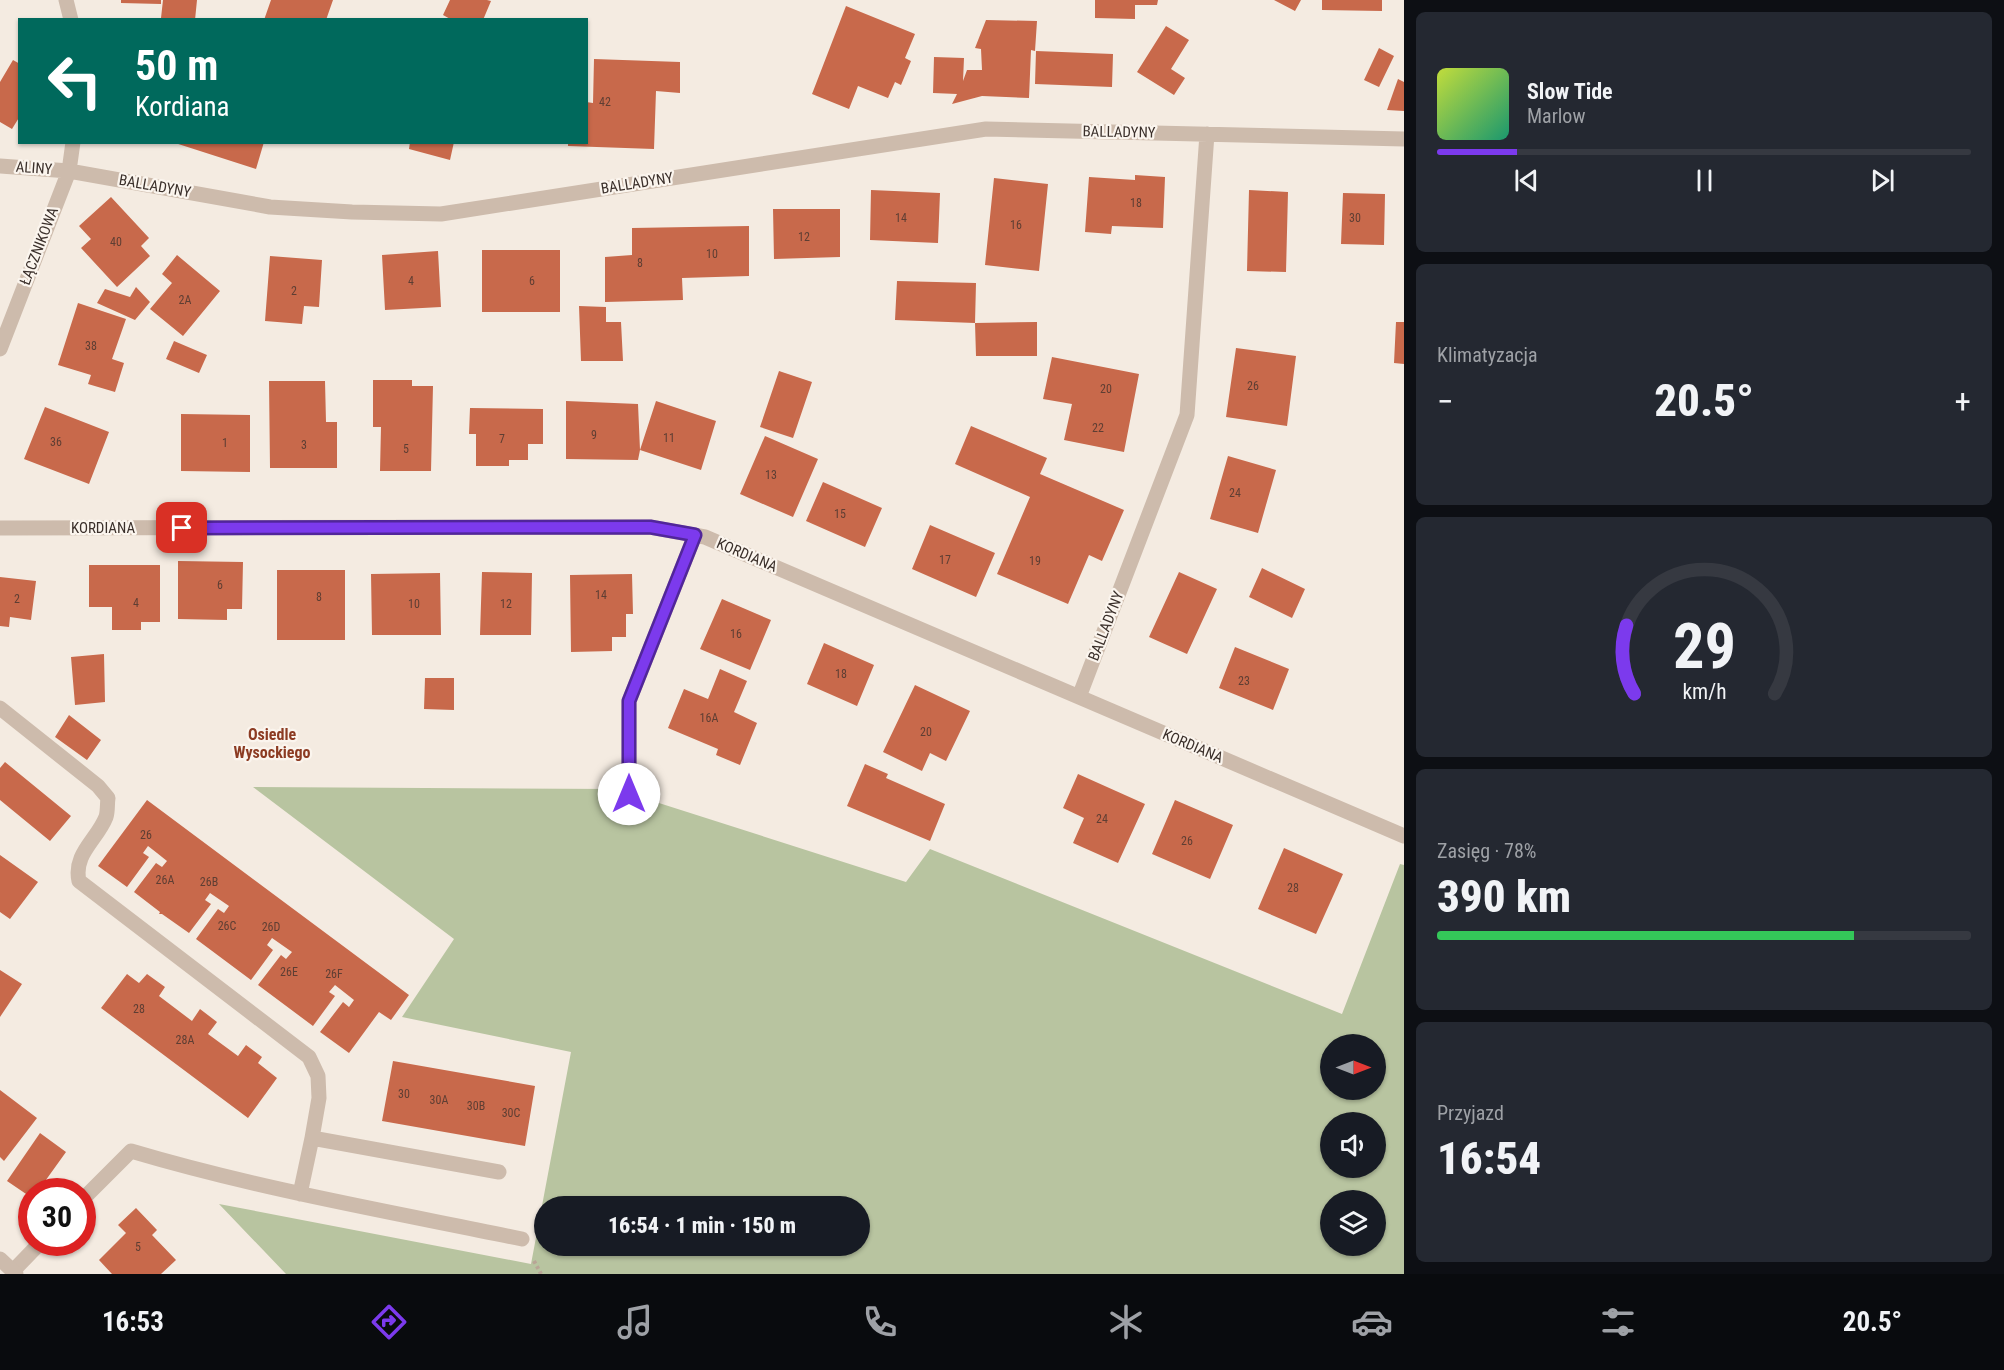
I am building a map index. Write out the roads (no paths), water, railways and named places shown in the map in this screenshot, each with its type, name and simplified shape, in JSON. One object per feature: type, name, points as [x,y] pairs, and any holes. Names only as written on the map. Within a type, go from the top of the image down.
[{"type":"street","points":[[66,0],[70,18]]},
{"type":"street","name":"BALLADYNY","points":[[69,171],[270,207],[441,214],[986,129],[1404,139]]},
{"type":"street","name":"BALLADYNY","points":[[1079,697],[1187,415],[1207,134]]},
{"type":"street","name":"ŁĄCZNIKOWA","points":[[0,348],[69,171],[73,144]]},
{"type":"street","name":"ALINY","points":[[0,166],[69,171]]},
{"type":"street","name":"KORDIANA","points":[[0,528],[650,527],[705,537],[1404,837]]},
{"type":"street","points":[[629,794],[629,701],[695,535]]},
{"type":"street","points":[[0,708],[98,786],[108,798],[107,815],[76,869],[79,881],[309,1057],[318,1076],[319,1098],[300,1194]]},
{"type":"street","points":[[312,1138],[499,1172]]},
{"type":"street","points":[[96,1186],[131,1151],[188,1168],[300,1194],[522,1239]]},
{"type":"street","points":[[0,1259],[14,1272],[28,1256]]},
{"type":"district","name":"Osiedle Wysockiego","points":[[272,743]]}]
